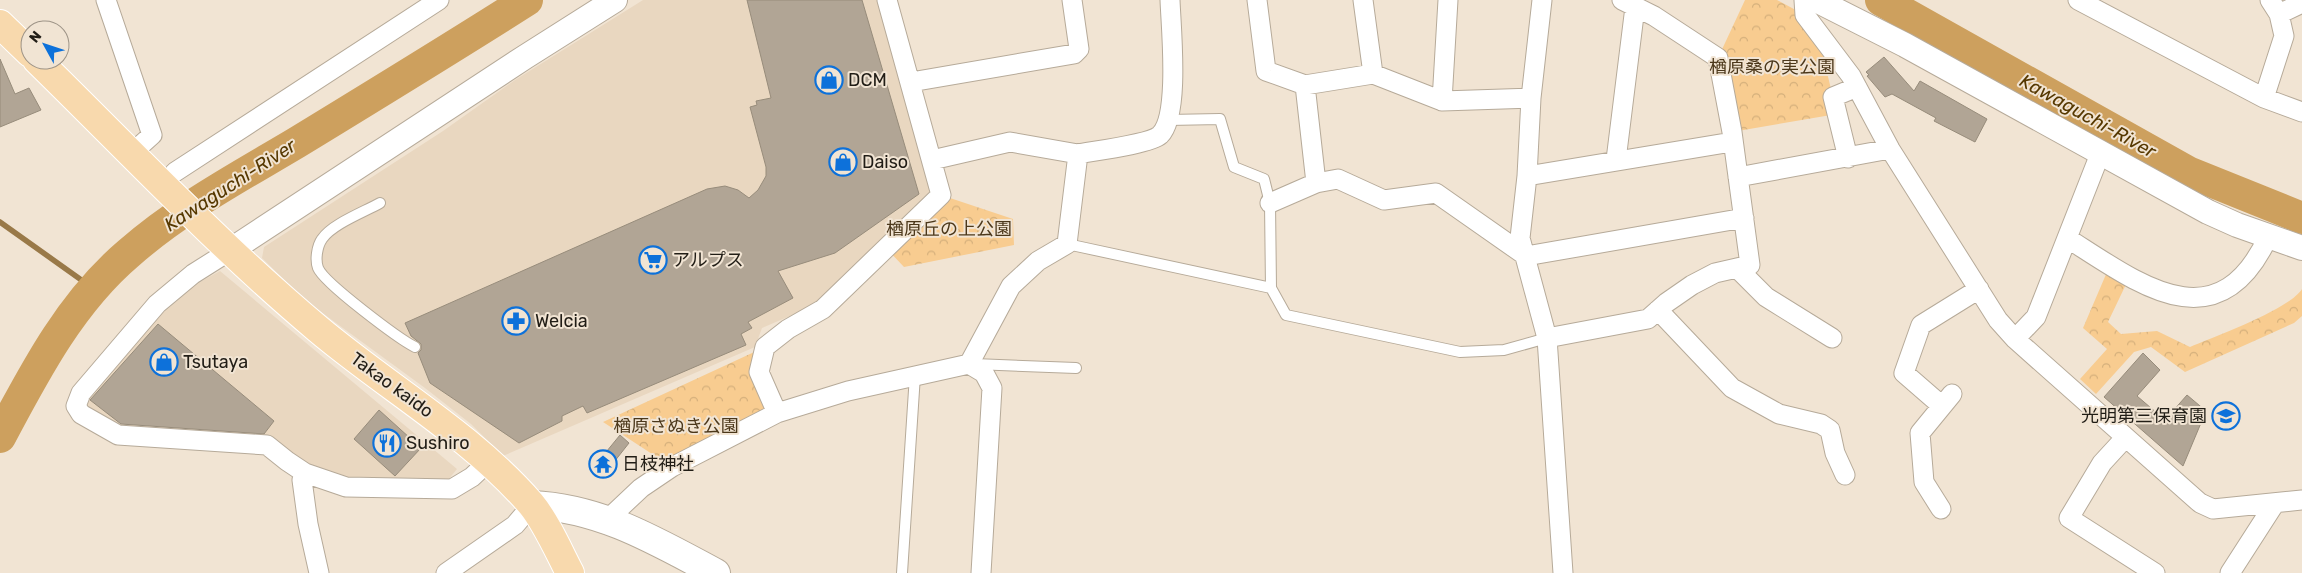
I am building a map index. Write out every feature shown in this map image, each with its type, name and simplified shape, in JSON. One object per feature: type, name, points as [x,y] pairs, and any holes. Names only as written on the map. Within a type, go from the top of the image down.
[{"type":"main road","points":[[0,24],[20,43]]},
{"type":"main road","points":[[47,70],[132,153],[172,181]]},
{"type":"main road","name":"Takao kaido","points":[[172,181],[223,242],[318,329],[465,440],[532,505],[570,573]]},
{"type":"main road","points":[[532,505],[560,506],[607,520],[646,536],[716,573]]},
{"type":"street","points":[[106,0],[152,135],[132,153]]},
{"type":"street","points":[[172,181],[439,0]]},
{"type":"street","points":[[488,462],[472,477],[452,489],[346,487],[305,473],[267,445],[114,434],[68,406],[157,304],[193,274],[223,242],[615,0]]},
{"type":"street","points":[[777,412],[759,372],[765,346],[788,329],[823,309],[941,195],[888,0]]},
{"type":"street","points":[[911,82],[1074,54],[1079,49],[1072,0]]},
{"type":"street","points":[[932,160],[1010,142],[1078,154],[1146,142],[1160,136],[1168,120],[1172,90],[1170,0]]},
{"type":"street","points":[[1257,0],[1266,71],[1305,85],[1373,74],[1442,101],[1531,98]]},
{"type":"street","points":[[1363,0],[1373,74]]},
{"type":"street","points":[[1442,101],[1448,0]]},
{"type":"street","points":[[1542,0],[1531,98],[1528,176],[1520,238],[1547,338],[1563,573]]},
{"type":"street","points":[[1804,0],[1805,15],[1857,87],[1890,149],[1998,320],[2015,339],[2200,503],[2213,509],[2302,500]]},
{"type":"street","points":[[1816,0],[1905,44],[2100,154],[2208,212],[2302,248]]},
{"type":"street","points":[[2078,0],[2264,98],[2302,112]]},
{"type":"street","points":[[1547,338],[1648,319],[1692,285],[1715,273],[1750,265],[1738,177],[1718,58],[1654,16],[1629,3],[1616,160]]},
{"type":"street","points":[[2264,98],[2284,36],[2274,7],[2302,3]]},
{"type":"street","points":[[1305,85],[1316,183]]},
{"type":"street","points":[[1848,158],[1833,97],[1857,87]]},
{"type":"street","points":[[1528,176],[1732,142]]},
{"type":"street","points":[[1738,177],[1890,149]]},
{"type":"street","points":[[969,364],[1011,286],[1038,261],[1067,244],[1078,154]]},
{"type":"street","points":[[2015,339],[2036,317],[2100,154]]},
{"type":"street","points":[[1270,203],[1316,183],[1338,179],[1384,200],[1436,193],[1526,256],[1744,218]]},
{"type":"street","points":[[2067,238],[2153,289],[2174,296],[2191,298],[2211,295],[2231,285],[2243,275],[2260,255],[2268,236]]},
{"type":"street","points":[[1738,268],[1766,297],[1832,338]]},
{"type":"street","points":[[1941,509],[1924,482],[1920,433],[1947,400],[1904,373],[1921,325],[1979,289]]},
{"type":"street","points":[[1658,310],[1732,388],[1779,414],[1821,424],[1830,430],[1835,453],[1845,475]]},
{"type":"street","points":[[607,520],[641,488],[672,467],[777,412],[848,391],[969,364],[984,372],[992,388],[981,573]]},
{"type":"street","points":[[2126,438],[2102,463],[2069,518],[2155,573]]},
{"type":"street","points":[[305,473],[302,480],[308,524],[319,573]]},
{"type":"street","points":[[2230,573],[2274,503]]},
{"type":"street","points":[[446,573],[515,525],[532,505]]},
{"type":"lane","points":[[1168,120],[1220,119],[1234,167],[1264,179],[1270,203],[1271,288],[1286,316],[1460,352],[1504,350],[1547,338]]},
{"type":"lane","points":[[380,203],[334,229],[321,240],[316,256],[318,268],[333,286],[415,347]]},
{"type":"lane","points":[[1067,244],[1271,288]]},
{"type":"lane","points":[[969,364],[1076,368]]},
{"type":"lane","points":[[902,573],[915,375]]},
{"type":"shaded area","points":[[643,0],[887,0],[941,195],[886,248],[806,309],[762,328],[755,347],[503,456],[471,424],[306,301],[262,258],[264,247],[443,131],[515,80]]},
{"type":"shaded area","points":[[220,271],[457,469],[448,480],[357,482],[311,468],[269,444],[117,430],[83,403],[159,315],[189,288]]},
{"type":"green space","name":"楢原桑の実公園","points":[[1745,0],[1777,0],[1805,15],[1818,35],[1837,114],[1732,132],[1718,58]]},
{"type":"green space","name":"楢原丘の上公園","points":[[941,195],[1013,219],[1014,245],[904,267],[886,248]]},
{"type":"green space","points":[[2110,265],[2130,276],[2108,322],[2121,334],[2157,331],[2190,347],[2268,314],[2295,297],[2302,289],[2302,316],[2294,323],[2185,372],[2151,347],[2134,352],[2096,394],[2080,379],[2107,349],[2083,328]]},
{"type":"green space","name":"楢原さぬき公園","points":[[765,347],[759,372],[777,413],[672,467],[603,422]]},
{"type":"building","points":[[747,0],[862,0],[919,194],[835,253],[778,271],[793,298],[748,322],[752,328],[741,334],[746,345],[587,413],[583,406],[562,416],[562,421],[519,443],[430,383],[418,353],[421,350],[421,344],[411,336],[405,323],[707,189],[725,186],[738,190],[749,198],[758,190],[766,176],[766,167],[750,107],[757,105],[756,101],[771,98]]},
{"type":"building","points":[[1884,57],[1914,91],[1920,81],[1987,119],[1975,142],[1934,121],[1936,118],[1892,94],[1885,97],[1867,76],[1869,75],[1866,72]]},
{"type":"building","points":[[0,59],[15,94],[29,88],[41,110],[0,127]]},
{"type":"building","name":"Tsutaya","points":[[158,324],[274,421],[264,434],[121,424],[90,400]]},
{"type":"building","name":"光明第三保育園","points":[[2143,353],[2160,370],[2137,396],[2165,420],[2187,395],[2206,411],[2183,466],[2104,397]]},
{"type":"building","name":"Sushiro","points":[[379,410],[421,448],[395,476],[354,439]]},
{"type":"building","points":[[620,435],[629,443],[603,476],[593,468]]},
{"type":"waterway","name":"Kawaguchi-River","points":[[0,437],[41,363],[72,315],[108,272],[148,237],[210,194],[354,108],[527,0]]},
{"type":"waterway","name":"Kawaguchi-River","points":[[1881,0],[2188,172],[2302,218]]},
{"type":"waterway","points":[[0,222],[94,289]]},
{"type":"place","name":"DCM","points":[[829,80]]},
{"type":"place","name":"Daiso","points":[[843,162]]},
{"type":"place","name":"アルプス","points":[[653,260]]},
{"type":"place","name":"Welcia","points":[[516,321]]},
{"type":"place","name":"Tsutaya","points":[[164,362]]},
{"type":"place","name":"光明第三保育園","points":[[2226,416]]},
{"type":"place","name":"Sushiro","points":[[387,443]]},
{"type":"place","name":"日枝神社","points":[[603,464]]}]
